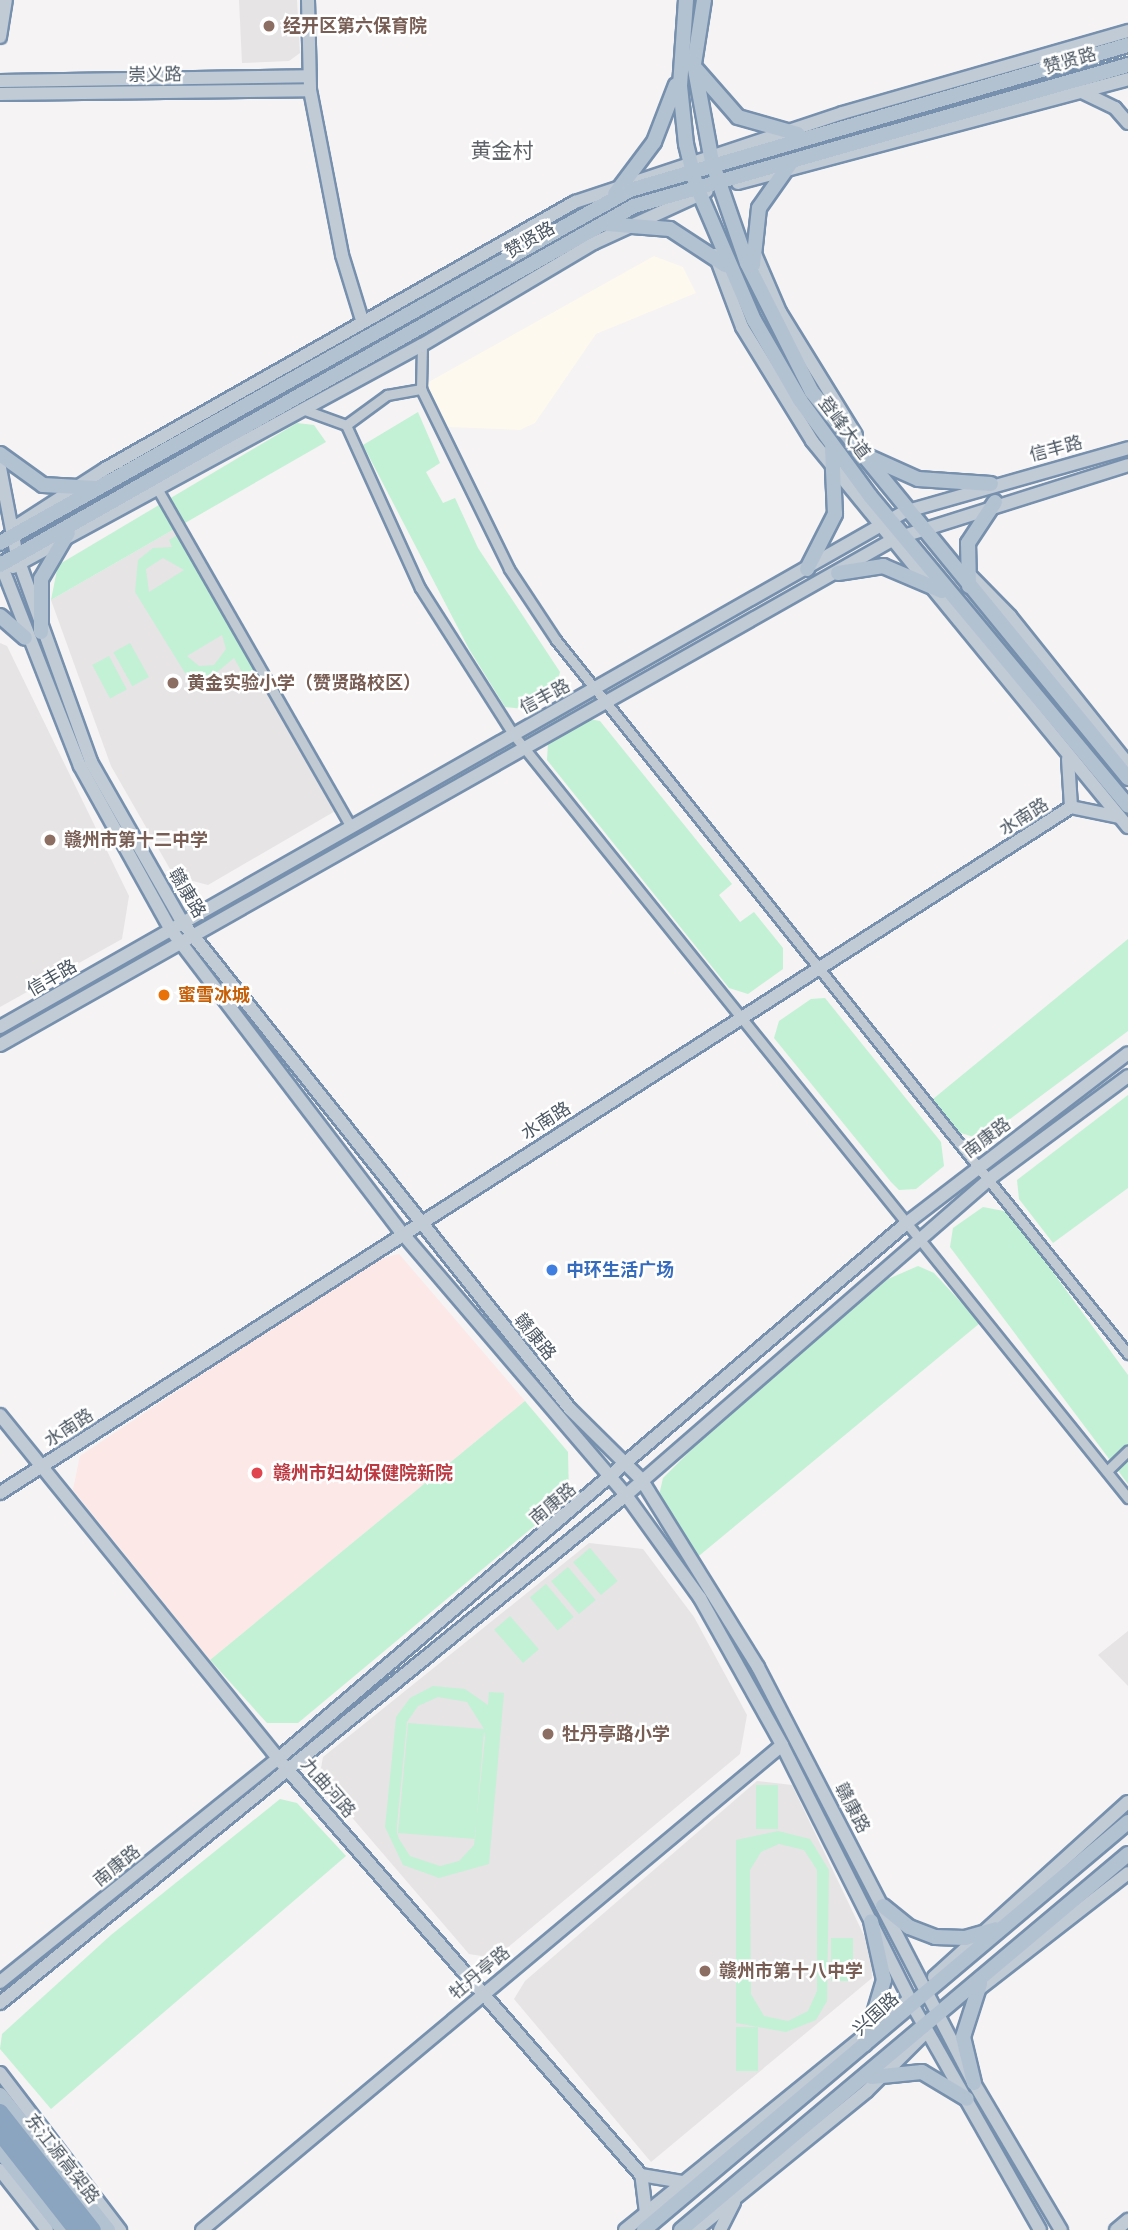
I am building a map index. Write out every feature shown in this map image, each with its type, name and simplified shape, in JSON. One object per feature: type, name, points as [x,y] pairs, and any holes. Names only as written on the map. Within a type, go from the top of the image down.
[{"type":"highway","name":"东江源高架路","points":[[0,2112],[93,2230]]},
{"type":"highway","name":"东江源高架路","points":[[0,2133],[75,2230]]},
{"type":"main road","points":[[0,37],[6,0]]},
{"type":"main road","points":[[307,0],[310,90],[342,255],[362,320]]},
{"type":"main road","name":"登峰大道","points":[[686,0],[691,166],[730,271],[800,400],[887,522],[955,599],[1124,812]]},
{"type":"main road","name":"登峰大道","points":[[704,0],[687,65],[711,160],[758,287],[812,392],[853,448],[908,510],[1128,778]]},
{"type":"main road","points":[[711,160],[784,134],[1128,31]]},
{"type":"main road","name":"赞贤路","points":[[6,536],[107,485],[592,210],[691,166],[1128,45]]},
{"type":"main road","points":[[592,210],[623,185],[661,128],[687,65],[728,110],[784,134],[820,132]]},
{"type":"main road","name":"赞贤路","points":[[1,568],[586,230],[698,189],[795,158],[1128,65]]},
{"type":"main road","name":"崇义路","points":[[0,81],[309,76]]},
{"type":"main road","points":[[718,183],[780,173],[1128,79]]},
{"type":"main road","name":"崇义路","points":[[0,94],[310,90]]},
{"type":"main road","points":[[1082,92],[1115,108],[1128,123]]},
{"type":"main road","points":[[758,287],[752,245],[759,208],[780,173],[795,158]]},
{"type":"main road","points":[[6,536],[75,491],[362,320],[575,202],[691,166]]},
{"type":"main road","points":[[18,560],[60,542],[158,490],[422,345],[632,222],[698,189]]},
{"type":"main road","points":[[586,230],[632,222],[682,233],[715,255],[730,271]]},
{"type":"main road","points":[[752,245],[780,313],[908,510]]},
{"type":"main road","points":[[715,255],[742,327],[812,441],[887,522]]},
{"type":"main road","points":[[807,569],[832,526],[836,469],[830,441]]},
{"type":"main road","points":[[853,448],[876,462],[932,482],[991,485]]},
{"type":"main road","name":"信丰路","points":[[0,1027],[908,510],[1128,448]]},
{"type":"main road","points":[[0,454],[32,480],[75,491],[107,485]]},
{"type":"main road","name":"信丰路","points":[[0,1045],[898,537],[995,502],[1128,465]]},
{"type":"main road","name":"赣康路","points":[[0,468],[6,536],[18,560],[41,632],[91,762],[183,923],[418,1222],[626,1466],[641,1479],[758,1667],[928,1989],[974,2083],[1061,2230]]},
{"type":"main road","points":[[971,590],[966,571],[971,534],[995,502]]},
{"type":"main road","points":[[41,632],[38,590],[60,542],[77,524]]},
{"type":"main road","points":[[922,527],[1010,616],[1128,764]]},
{"type":"main road","points":[[898,537],[924,580],[1067,757],[1124,812],[1128,827]]},
{"type":"main road","points":[[838,573],[882,566],[924,580],[955,599]]},
{"type":"main road","name":"赣康路","points":[[1,568],[25,638],[80,766],[171,930],[402,1233],[609,1479],[626,1495],[700,1598],[782,1745],[911,2002],[1040,2230]]},
{"type":"main road","points":[[0,615],[25,638]]},
{"type":"main road","points":[[1067,757],[1071,807]]},
{"type":"main road","name":"水南路","points":[[0,1493],[418,1222],[744,1018],[1071,807],[1124,812]]},
{"type":"main road","name":"南康路","points":[[0,2003],[283,1763],[908,1222],[1128,1053]]},
{"type":"main road","name":"南康路","points":[[0,1982],[626,1495],[641,1479],[989,1179],[1128,1076]]},
{"type":"main road","name":"九曲河路","points":[[0,1415],[283,1763],[642,2175]]},
{"type":"main road","name":"牡丹亭路","points":[[202,2230],[782,1745]]},
{"type":"main road","points":[[928,1989],[977,1936],[1128,1802]]},
{"type":"main road","name":"兴国路","points":[[645,2230],[856,2057],[911,2002],[1128,1822]]},
{"type":"main road","points":[[696,2230],[885,2072],[999,1963],[1128,1854]]},
{"type":"main road","points":[[941,2016],[1128,1873]]},
{"type":"main road","points":[[883,1906],[931,1936],[977,1936],[1006,1924]]},
{"type":"main road","points":[[856,2057],[876,2022],[884,1968],[871,1922]]},
{"type":"main road","points":[[974,2083],[963,2037],[974,1993],[999,1963]]},
{"type":"main road","points":[[625,2230],[876,2022],[911,2002]]},
{"type":"main road","points":[[681,2230],[927,2029]]},
{"type":"main road","points":[[858,2084],[885,2072],[932,2075],[967,2099]]},
{"type":"main road","points":[[0,2073],[120,2230]]},
{"type":"main road","points":[[0,2095],[108,2230]]},
{"type":"main road","points":[[0,2151],[63,2230]]},
{"type":"main road","points":[[0,2170],[47,2230]]},
{"type":"main road","points":[[646,2213],[642,2175],[683,2182]]},
{"type":"main road","points":[[720,2230],[737,2196]]},
{"type":"main road","points":[[1116,2230],[1128,2220]]},
{"type":"street","points":[[422,345],[421,389],[509,569],[595,690],[816,970],[989,1179],[1128,1354]]},
{"type":"street","points":[[346,425],[387,395],[421,389]]},
{"type":"street","points":[[302,409],[346,425],[420,588],[513,734],[1128,1498]]},
{"type":"street","points":[[158,490],[351,827]]},
{"type":"street","points":[[1108,1470],[1128,1451]]},
{"type":"shaded area","name":"经开区第六保育院","points":[[239,0],[297,0],[300,53],[289,61],[242,63]]},
{"type":"shaded area","points":[[654,256],[683,267],[696,293],[596,334],[535,423],[520,430],[447,427],[425,384]]},
{"type":"shaded area","name":"黄金实验小学（赞贤路校区）","points":[[178,527],[337,810],[208,885],[174,876],[111,766],[51,600]]},
{"type":"shaded area","name":"赣州市第十二中学","points":[[0,643],[7,646],[129,896],[122,939],[0,1007]]},
{"type":"shaded area","name":"赣州市妇幼保健院新院","points":[[399,1254],[525,1401],[210,1660],[73,1490],[80,1456],[372,1261]]},
{"type":"shaded area","name":"牡丹亭路小学","points":[[589,1543],[643,1549],[694,1617],[747,1715],[740,1754],[495,1958],[469,1954],[319,1779],[323,1757]]},
{"type":"shaded area","points":[[1128,1631],[1128,1686],[1098,1655]]},
{"type":"shaded area","name":"赣州市第十八中学","points":[[757,1781],[792,1785],[871,1950],[872,1978],[651,2162],[514,1999],[525,1981]]},
{"type":"green space","points":[[418,412],[440,463],[426,472],[443,503],[455,498],[478,548],[560,672],[555,690],[524,709],[505,707],[469,649],[363,445]]},
{"type":"green space","points":[[297,423],[314,425],[326,442],[51,600],[58,565]]},
{"type":"green space","points":[[179,534],[265,686],[253,692],[234,658],[210,678],[185,673],[135,592],[138,560],[153,548],[172,547],[169,540]],"holes":[[[163,558],[184,570],[149,592],[146,569]],[[222,635],[226,649],[214,665],[199,666],[187,656]]]},
{"type":"green space","points":[[130,643],[149,677],[132,686],[113,652]]},
{"type":"green space","points":[[109,656],[127,690],[110,698],[92,665]]},
{"type":"green space","points":[[584,718],[600,721],[732,884],[719,895],[740,922],[754,912],[783,948],[783,969],[748,994],[729,988],[547,760],[548,742]]},
{"type":"green space","points":[[1128,939],[1128,1031],[990,1134],[980,1139],[958,1132],[933,1099]]},
{"type":"green space","points":[[825,998],[941,1142],[944,1166],[916,1189],[899,1190],[891,1182],[774,1038],[779,1021],[811,999]]},
{"type":"green space","points":[[1128,1095],[1128,1188],[1053,1243],[1019,1199],[1017,1180]]},
{"type":"green space","points":[[983,1207],[1009,1212],[1128,1375],[1128,1484],[950,1247],[953,1228]]},
{"type":"green space","points":[[918,1266],[934,1273],[980,1323],[694,1560],[657,1504],[663,1478],[729,1412],[888,1279]]},
{"type":"green space","points":[[525,1401],[568,1452],[569,1497],[298,1723],[267,1723],[210,1660]]},
{"type":"green space","points":[[590,1548],[618,1581],[601,1595],[573,1562]]},
{"type":"green space","points":[[568,1567],[596,1600],[579,1614],[551,1581]]},
{"type":"green space","points":[[546,1584],[574,1617],[558,1630],[530,1597]]},
{"type":"green space","points":[[510,1616],[539,1649],[523,1663],[494,1630]]},
{"type":"green space","points":[[433,1686],[465,1689],[488,1705],[489,1692],[504,1693],[489,1864],[439,1878],[403,1865],[385,1827],[396,1717],[410,1698]],"holes":[[[438,1697],[467,1702],[484,1729],[408,1723],[398,1833],[475,1839],[474,1845],[459,1861],[440,1866],[410,1856],[397,1833],[407,1722],[418,1706]],[[484,1731],[485,1737],[477,1818]]]},
{"type":"green space","points":[[756,1785],[778,1785],[778,1829],[756,1829]]},
{"type":"green space","points":[[280,1799],[297,1803],[346,1856],[51,2109],[0,2049],[2,2034],[111,1935]]},
{"type":"green space","points":[[778,1831],[810,1839],[829,1870],[827,2001],[816,2020],[786,2032],[736,2023],[736,1840]],"holes":[[[779,1844],[804,1850],[817,1870],[817,1991],[808,2011],[788,2021],[764,2016],[751,1994],[750,1870],[761,1852]]]},
{"type":"green space","points":[[831,1938],[853,1938],[853,1981],[831,1981]]},
{"type":"green space","points":[[736,2027],[758,2027],[758,2071],[736,2071]]},
{"type":"place","name":"经开区第六保育院","points":[[269,26]]},
{"type":"place","name":"黄金实验小学（赞贤路校区）","points":[[173,683]]},
{"type":"place","name":"赣州市第十二中学","points":[[50,840]]},
{"type":"place","name":"蜜雪冰城","points":[[164,995]]},
{"type":"place","name":"中环生活广场","points":[[552,1270]]},
{"type":"place","name":"赣州市妇幼保健院新院","points":[[257,1473]]},
{"type":"place","name":"牡丹亭路小学","points":[[548,1734]]},
{"type":"place","name":"赣州市第十八中学","points":[[705,1971]]},
{"type":"district","name":"黄金村","points":[[502,152]]}]
